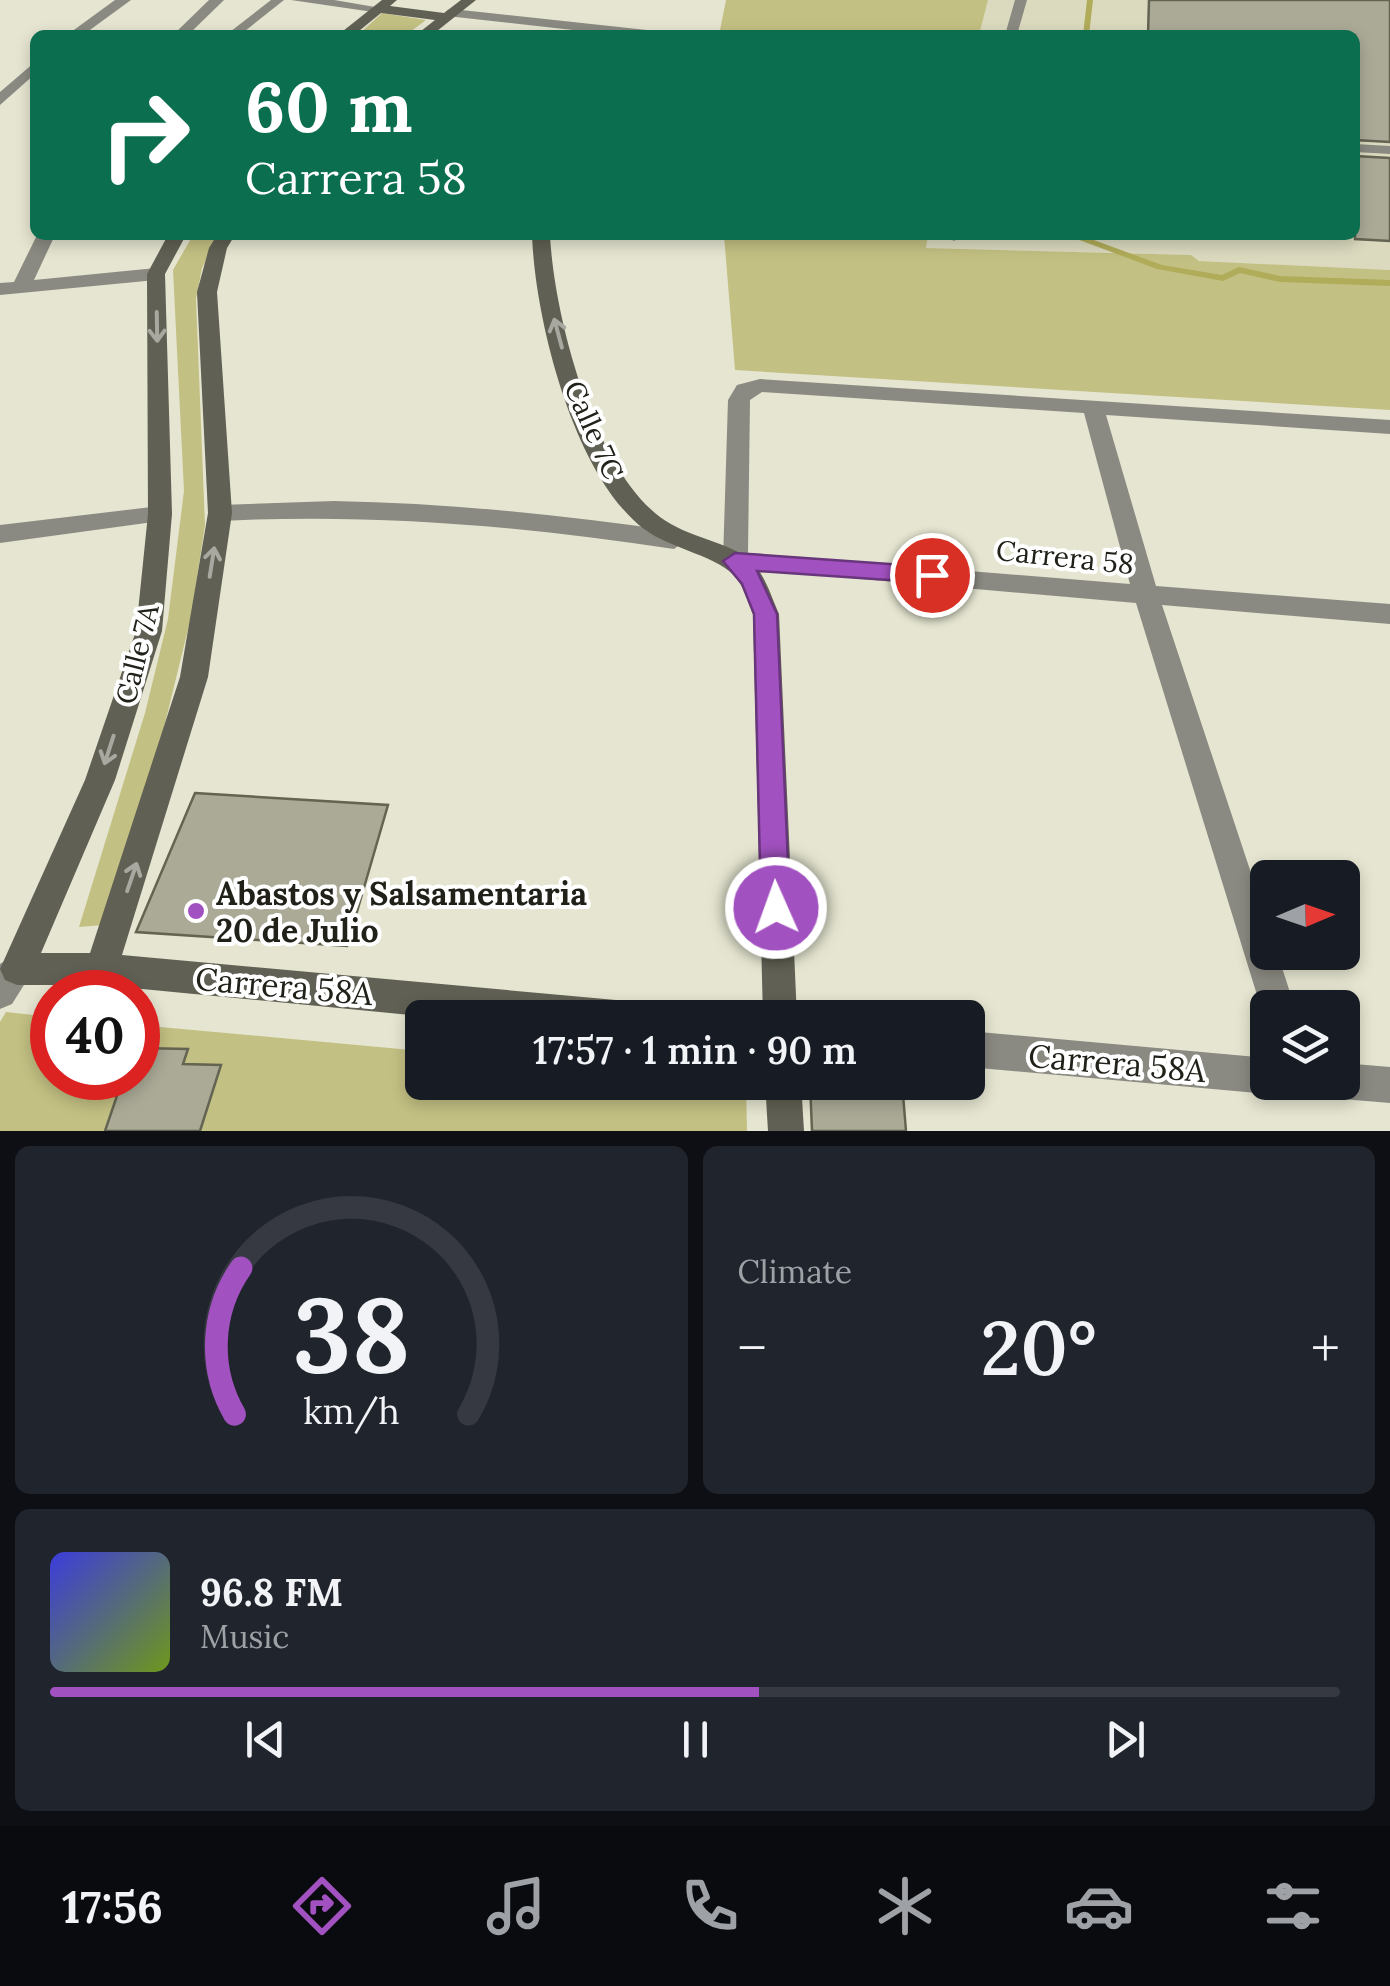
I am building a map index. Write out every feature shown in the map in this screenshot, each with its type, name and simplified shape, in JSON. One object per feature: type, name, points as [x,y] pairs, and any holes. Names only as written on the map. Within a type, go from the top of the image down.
[{"type":"street","points":[[81,30],[124,0]]},
{"type":"street","points":[[185,30],[217,0]]},
{"type":"street","points":[[298,0],[385,4],[450,15],[604,30]]},
{"type":"street","points":[[429,30],[469,0]]},
{"type":"street","points":[[351,30],[385,4]]},
{"type":"street","points":[[0,100],[30,71]]},
{"type":"street","points":[[22,286],[44,240]]},
{"type":"street","points":[[0,289],[156,274],[175,240]]},
{"type":"street","name":"Calle 7A","points":[[101,969],[194,678],[220,513],[207,292],[223,240]]},
{"type":"street","name":"Calle 7C","points":[[542,240],[546,287],[566,366],[604,463],[641,514],[674,540],[735,561]]},
{"type":"street","name":"Calle 7A","points":[[6,977],[100,780],[148,631],[160,514],[156,274]]},
{"type":"street","points":[[779,1000],[766,614],[752,580],[735,561],[739,400],[745,390],[760,385],[1390,426]]},
{"type":"street","points":[[1093,407],[1146,594],[1272,990]]},
{"type":"street","points":[[220,513],[307,507],[396,509],[545,521],[674,540]]},
{"type":"street","points":[[0,534],[160,514]]},
{"type":"street","name":"Carrera 58","points":[[735,561],[1390,614]]},
{"type":"street","name":"Carrera 58A","points":[[6,977],[101,969],[434,1000]]},
{"type":"street","name":"Carrera 58A","points":[[985,1051],[1250,1074]]},
{"type":"street","points":[[1360,1082],[1390,1084]]},
{"type":"street","points":[[784,1100],[786,1131]]},
{"type":"lane","points":[[239,30],[278,0]]},
{"type":"lane","points":[[1012,30],[1021,0]]},
{"type":"lane","points":[[1360,148],[1390,150]]},
{"type":"shaded area","points":[[726,0],[988,0],[980,30],[720,30]]},
{"type":"shaded area","points":[[988,0],[1390,0],[1390,270],[1199,261],[1191,255],[925,248],[927,240],[1360,240],[1360,30],[980,30]]},
{"type":"shaded area","points":[[382,13],[426,20],[413,30],[363,30]]},
{"type":"shaded area","points":[[190,240],[216,240],[202,268],[196,299],[205,525],[191,617],[156,760],[103,925],[79,927],[145,713],[168,619],[184,491],[173,270]]},
{"type":"shaded area","points":[[724,240],[927,240],[926,248],[1191,255],[1199,261],[1390,270],[1390,410],[735,370]]},
{"type":"shaded area","points":[[6,1012],[30,1015],[30,1100],[116,1100],[105,1131],[0,1131],[0,1022]]},
{"type":"shaded area","points":[[160,1027],[405,1049],[405,1100],[746,1100],[747,1131],[200,1131],[221,1066],[183,1064],[187,1049],[160,1048]]},
{"type":"building","points":[[1149,0],[1390,0],[1390,142],[1360,140],[1360,30],[1148,30]]},
{"type":"building","points":[[1360,156],[1390,158],[1390,241],[1360,239]]},
{"type":"building","points":[[195,793],[388,805],[347,946],[136,932]]},
{"type":"building","points":[[160,1048],[188,1049],[183,1064],[221,1065],[200,1131],[105,1131],[116,1100],[160,1100]]},
{"type":"building","points":[[811,1100],[903,1100],[906,1131],[812,1131]]},
{"type":"waterway","points":[[1087,30],[1090,0]]},
{"type":"waterway","points":[[1085,240],[1160,267],[1223,278],[1239,270],[1280,279],[1390,283]]},
{"type":"place","name":"Abastos y Salsamentaria 20 de Julio","points":[[196,911]]},
{"type":"route","points":[[776,908],[766,614],[752,580],[735,561],[932,575]]}]
